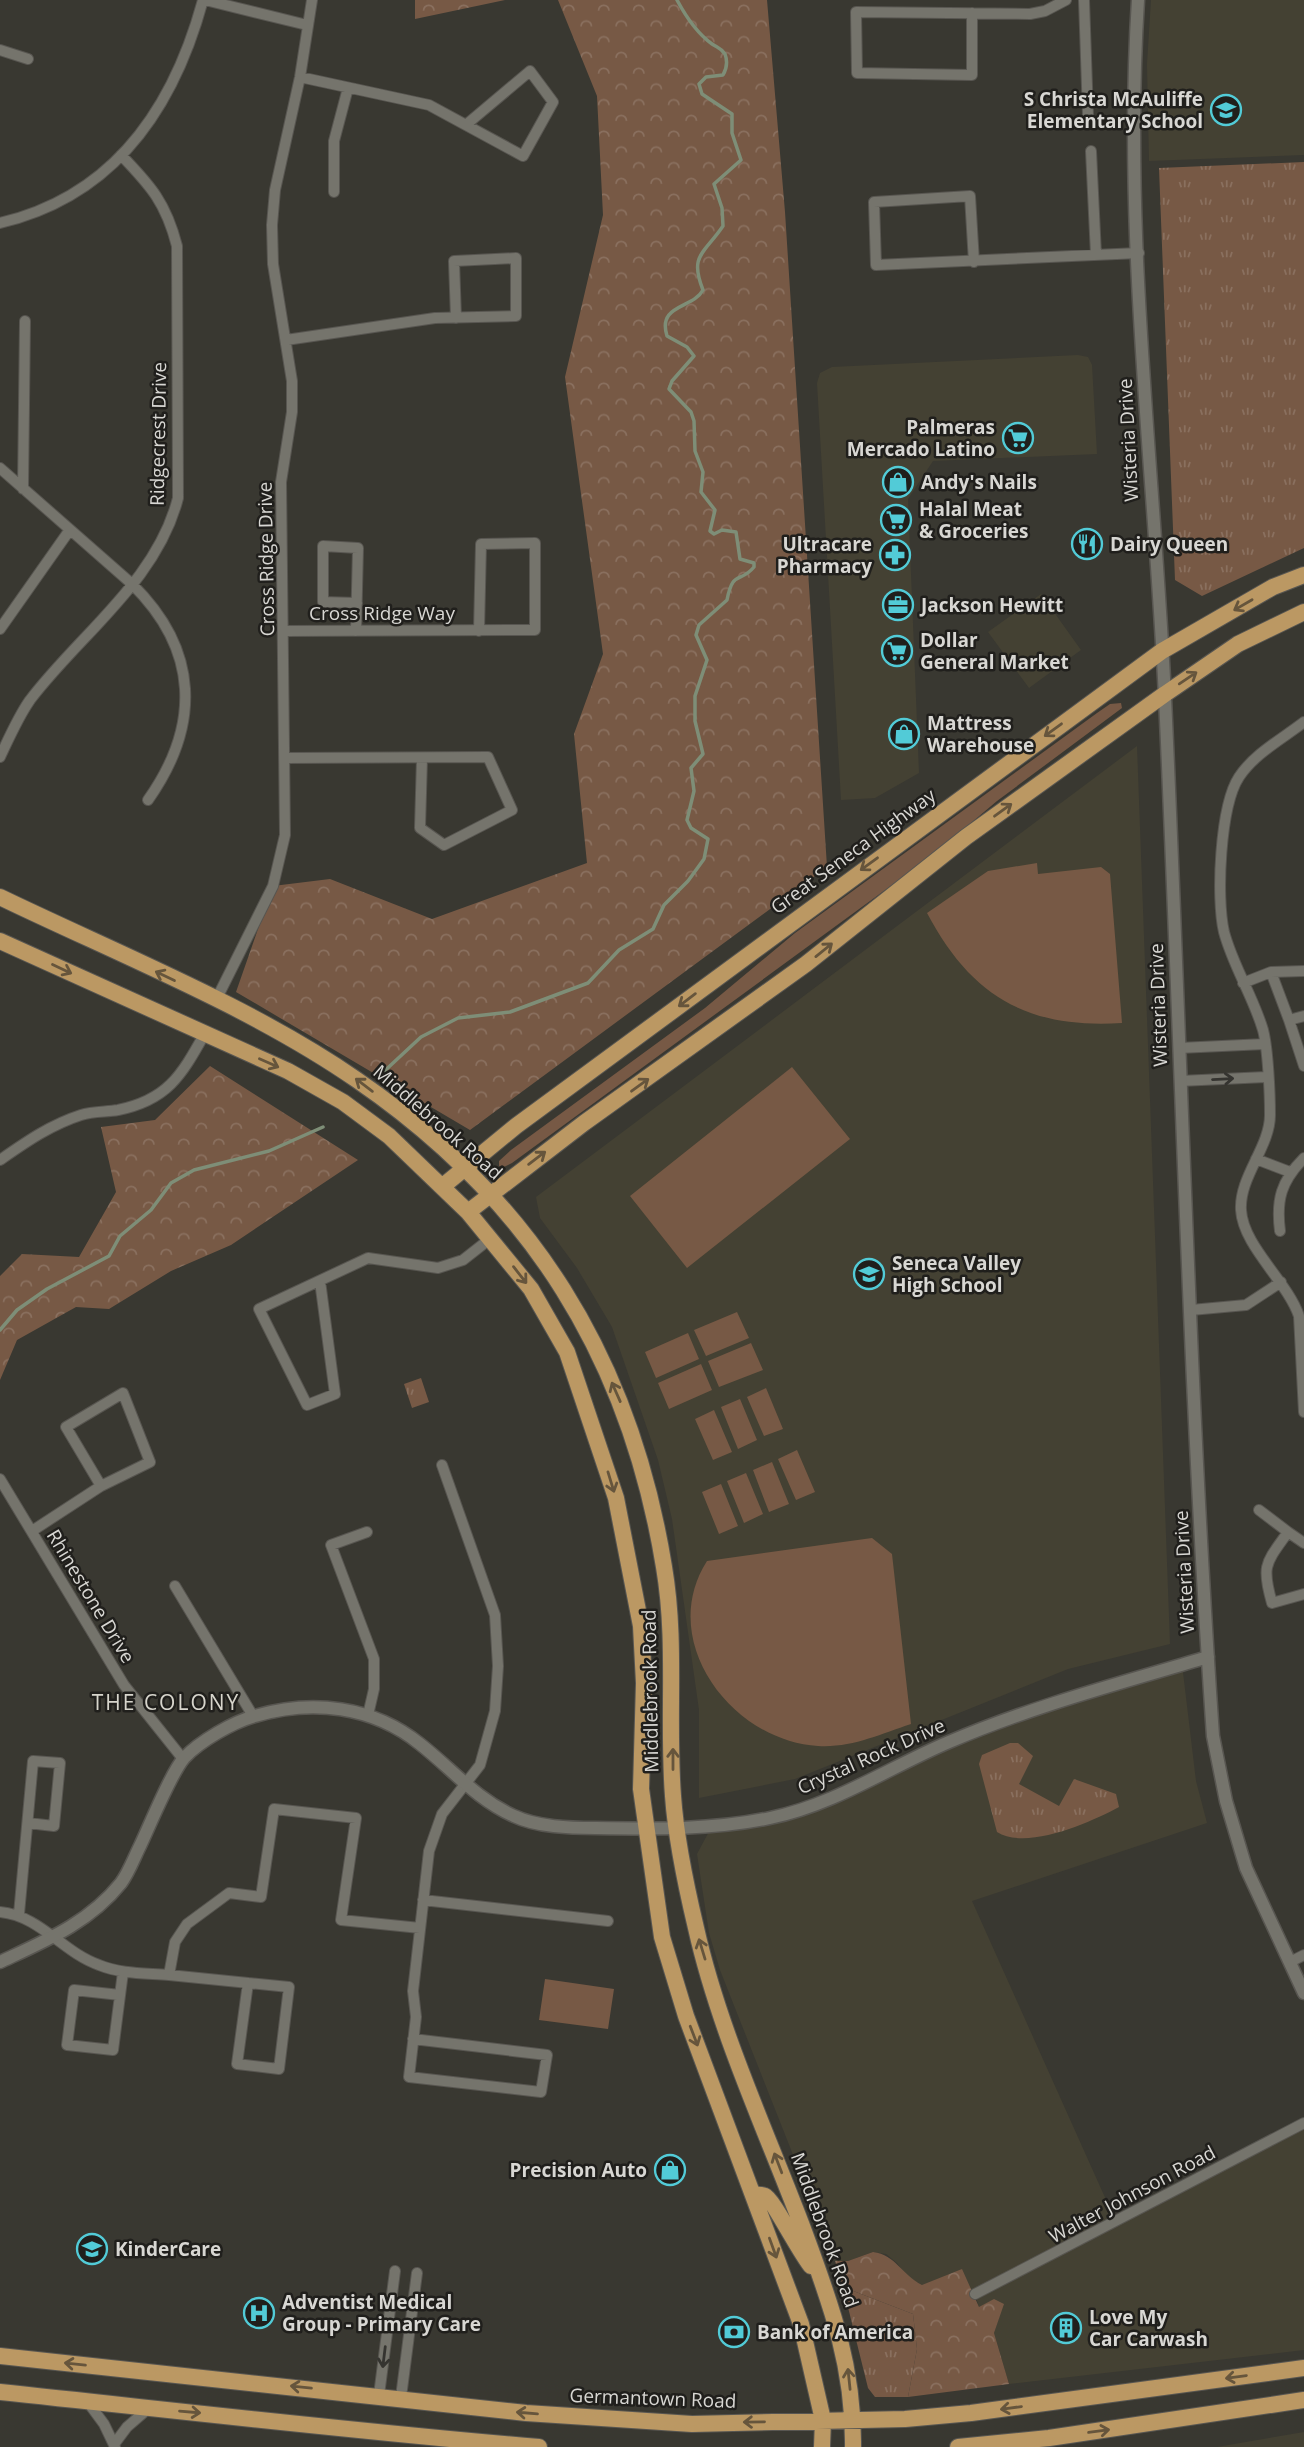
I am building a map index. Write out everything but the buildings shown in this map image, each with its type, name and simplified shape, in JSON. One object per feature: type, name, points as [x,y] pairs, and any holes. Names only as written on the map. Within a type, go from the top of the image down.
[{"type":"main road","name":"Great Seneca Highway","points":[[443,1186],[463,1167],[858,873],[1162,651],[1273,587],[1304,575]]},
{"type":"main road","points":[[468,1212],[490,1193],[806,964],[966,837],[1165,694],[1238,644],[1304,612]]},
{"type":"main road","name":"Middlebrook Road","points":[[0,897],[216,1000],[357,1080],[463,1167],[490,1193],[544,1256],[584,1320],[624,1410],[649,1490],[672,1617],[673,1796],[696,1929],[719,2005],[834,2313],[848,2369],[853,2447]]},
{"type":"main road","name":"Middlebrook Road","points":[[0,940],[288,1072],[343,1102],[389,1136],[468,1212],[531,1289],[567,1352],[616,1499],[640,1626],[644,1683],[641,1789],[662,1937],[686,2016],[801,2324],[823,2420],[822,2447]]},
{"type":"main road","points":[[754,2195],[766,2196],[772,2202],[794,2244],[820,2275]]},
{"type":"main road","name":"Germantown Road","points":[[0,2356],[401,2397],[526,2413],[692,2424],[853,2420],[971,2413],[1304,2368]]},
{"type":"main road","points":[[0,2392],[328,2425],[419,2438],[539,2447]]},
{"type":"main road","points":[[958,2447],[1049,2438],[1304,2400]]},
{"type":"street","points":[[0,223],[21,218],[74,192],[121,155],[149,124],[173,85],[190,49],[204,0],[307,25]]},
{"type":"street","name":"Cross Ridge Drive","points":[[216,1000],[273,886],[285,835],[281,481],[292,412],[292,380],[273,264],[272,225],[275,190],[300,77],[312,0]]},
{"type":"street","points":[[972,13],[972,75],[857,73],[856,12],[972,13],[1030,14],[1045,11],[1066,0]]},
{"type":"street","points":[[1084,0],[1088,115]]},
{"type":"street","name":"Wisteria Drive","points":[[1138,0],[1133,81],[1146,454],[1165,694],[1180,1081],[1213,1736],[1226,1801],[1246,1868],[1304,1993]]},
{"type":"street","points":[[0,50],[28,59]]},
{"type":"street","points":[[300,77],[429,105],[523,156],[553,102],[530,71],[467,124]]},
{"type":"street","points":[[334,192],[334,141],[348,88]]},
{"type":"street","points":[[1091,151],[1096,255]]},
{"type":"street","name":"Ridgecrest Drive","points":[[0,757],[4,735],[29,702],[156,554],[172,522],[178,498],[177,246],[169,217],[156,191],[121,155]]},
{"type":"street","points":[[974,262],[970,196],[874,202],[876,265],[974,262],[1139,253]]},
{"type":"street","points":[[286,340],[456,318],[516,316],[516,258],[454,261],[456,318]]},
{"type":"street","points":[[23,489],[25,321]]},
{"type":"street","points":[[0,468],[132,584],[168,628],[180,656],[186,688],[186,718],[178,749],[168,772],[148,800]]},
{"type":"street","points":[[0,629],[69,531]]},
{"type":"street","name":"Cross Ridge Way","points":[[284,631],[479,631],[535,630],[535,543],[481,544],[479,631]]},
{"type":"street","points":[[356,631],[357,603],[358,548],[323,547],[323,602],[357,603]]},
{"type":"street","points":[[1304,723],[1254,760],[1239,777],[1223,820],[1223,929],[1258,1015],[1265,1044],[1270,1117],[1241,1210],[1253,1242],[1294,1301],[1299,1316],[1304,1412]]},
{"type":"street","points":[[285,758],[488,757],[513,810],[444,845],[420,828],[422,758]]},
{"type":"street","points":[[1243,983],[1271,972],[1304,971]]},
{"type":"street","points":[[1271,972],[1304,1066]]},
{"type":"street","points":[[1289,1020],[1304,1016]]},
{"type":"street","points":[[0,1160],[51,1126],[85,1114],[149,1102],[172,1084],[186,1068],[204,1035]]},
{"type":"street","points":[[1179,1048],[1265,1044]]},
{"type":"street","points":[[1180,1081],[1266,1077]]},
{"type":"street","points":[[1280,1231],[1277,1207],[1279,1194],[1290,1172],[1304,1158]]},
{"type":"street","points":[[1256,1159],[1290,1172]]},
{"type":"street","points":[[320,1281],[335,1394],[307,1405],[259,1309],[369,1258],[438,1268],[463,1260],[491,1238]]},
{"type":"street","points":[[1191,1310],[1246,1305],[1281,1282]]},
{"type":"street","points":[[32,1531],[101,1486],[150,1462],[123,1393],[66,1427],[101,1486]]},
{"type":"street","points":[[413,2039],[547,2055],[541,2092],[409,2077],[413,2039],[416,2017],[413,1991],[433,1831],[442,1814],[480,1765],[495,1711],[498,1665],[495,1615],[442,1465]]},
{"type":"street","name":"Rhinestone Drive","points":[[0,1479],[124,1685],[183,1759]]},
{"type":"street","points":[[1259,1510],[1304,1543]]},
{"type":"street","points":[[367,1532],[331,1545],[374,1659],[374,1689],[368,1715]]},
{"type":"street","points":[[1288,1532],[1271,1556],[1264,1576],[1272,1603],[1304,1594]]},
{"type":"street","points":[[175,1586],[253,1716]]},
{"type":"street","name":"Crystal Rock Drive","points":[[0,1962],[57,1936],[89,1917],[123,1881],[183,1759],[231,1726],[253,1716],[301,1706],[334,1707],[368,1715],[419,1743],[464,1786],[515,1817],[527,1820],[594,1828],[712,1826],[773,1818],[853,1788],[949,1742],[1037,1708],[1208,1657]]},
{"type":"street","points":[[19,1914],[27,1824],[33,1761],[60,1763],[54,1826],[27,1824]]},
{"type":"street","points":[[169,1975],[175,1942],[187,1924],[229,1893],[261,1897],[274,1809],[356,1818],[341,1920],[420,1928]]},
{"type":"street","points":[[423,1900],[608,1922]]},
{"type":"street","points":[[0,1912],[19,1914],[57,1936],[97,1965],[123,1972],[169,1975],[289,1987],[279,2069],[237,2064],[248,1983]]},
{"type":"street","points":[[1290,1962],[1304,1955]]},
{"type":"street","points":[[120,1995],[74,1990],[67,2045],[113,2050],[123,1972]]},
{"type":"street","name":"Walter Johnson Road","points":[[975,2294],[1304,2123]]},
{"type":"street","points":[[379,2395],[396,2271]]},
{"type":"street","points":[[401,2397],[417,2273]]},
{"type":"street","points":[[87,2401],[115,2445],[127,2427],[149,2408]]},
{"type":"shaded area","name":"S Christa McAuliffe Elementary School","points":[[1151,0],[1304,0],[1304,155],[1149,161],[1147,64]]},
{"type":"shaded area","points":[[1078,355],[1088,357],[1092,365],[1097,454],[933,461],[908,499],[919,773],[875,798],[841,800],[817,383],[820,373],[832,367]]},
{"type":"shaded area","points":[[1041,594],[1081,650],[1029,688],[988,632]]},
{"type":"shaded area","name":"Seneca Valley High School","points":[[1137,746],[1170,1644],[1068,1669],[795,1779],[699,1798],[699,1710],[672,1519],[658,1460],[612,1327],[577,1268],[540,1218],[536,1197]]},
{"type":"shaded area","points":[[1182,1664],[1196,1781],[1207,1823],[972,1901],[1116,2222],[1304,2123],[1304,2350],[1009,2384],[994,2333],[1000,2314],[979,2307],[975,2294],[922,2285],[907,2277],[886,2254],[873,2252],[848,2261],[835,2261],[720,1970],[709,1933],[697,1854],[712,1826],[773,1818],[949,1742]]},
{"type":"shaded area","points":[[1304,2432],[1304,2447],[1217,2447]]},
{"type":"green space","points":[[415,0],[505,0],[415,19]]},
{"type":"green space","points":[[558,0],[767,0],[785,212],[827,867],[470,1130],[236,992],[273,886],[330,879],[432,919],[587,863],[574,734],[603,654],[565,377],[603,215],[597,96]]},
{"type":"green space","points":[[1304,162],[1304,548],[1202,596],[1175,580],[1159,168]]},
{"type":"green space","points":[[1121,703],[1122,708],[997,801],[933,855],[512,1163],[499,1166],[499,1161],[511,1150],[705,1008],[795,933],[1097,713],[1110,704]]},
{"type":"green space","points":[[1037,863],[1038,874],[1101,867],[1110,874],[1122,1023],[1058,1020],[1030,1013],[1005,1001],[983,986],[963,966],[944,942],[927,913],[988,871]]},
{"type":"green space","points":[[210,1066],[358,1160],[231,1245],[171,1271],[109,1309],[76,1307],[17,1340],[0,1380],[0,1276],[22,1254],[79,1257],[116,1192],[101,1127],[155,1120]]},
{"type":"green space","points":[[792,1067],[850,1139],[687,1268],[630,1196]]},
{"type":"green space","points":[[737,1312],[749,1338],[706,1356],[694,1330]]},
{"type":"green space","points":[[688,1333],[699,1359],[656,1378],[645,1352]]},
{"type":"green space","points":[[751,1343],[763,1370],[719,1387],[708,1361]]},
{"type":"green space","points":[[701,1364],[712,1390],[669,1409],[658,1383]]},
{"type":"green space","points":[[421,1378],[429,1402],[412,1408],[404,1384]]},
{"type":"green space","points":[[766,1388],[783,1429],[764,1436],[747,1397]]},
{"type":"green space","points":[[740,1399],[757,1440],[738,1449],[721,1407]]},
{"type":"green space","points":[[714,1410],[732,1452],[713,1460],[695,1419]]},
{"type":"green space","points":[[797,1450],[815,1492],[796,1500],[778,1459]]},
{"type":"green space","points":[[772,1462],[789,1504],[769,1512],[753,1470]]},
{"type":"green space","points":[[746,1473],[763,1514],[744,1523],[727,1481]]},
{"type":"green space","points":[[721,1484],[738,1526],[719,1534],[702,1492]]},
{"type":"green space","points":[[872,1538],[892,1554],[911,1724],[866,1739],[830,1746],[786,1740],[757,1726],[732,1706],[711,1682],[697,1653],[691,1623],[694,1592],[707,1561]]},
{"type":"green space","points":[[1010,1743],[1018,1743],[1033,1756],[1019,1784],[1059,1806],[1074,1779],[1116,1794],[1119,1807],[1076,1827],[1041,1836],[1010,1837],[997,1832],[979,1764],[982,1755]]},
{"type":"green space","points":[[545,1979],[614,1989],[608,2029],[539,2020]]},
{"type":"green space","points":[[873,2252],[888,2257],[922,2285],[962,2269],[979,2307],[994,2299],[1004,2304],[994,2333],[1009,2384],[908,2397],[917,2349],[913,2314],[843,2287],[835,2261],[848,2261]]},
{"type":"green space","points":[[843,2287],[913,2314],[917,2349],[908,2397],[875,2397],[868,2388]]},
{"type":"waterway","points":[[378,1077],[421,1037],[458,1018],[510,1012],[588,983],[619,950],[653,929],[664,905],[688,881],[704,859],[708,839],[691,828],[687,820],[694,791],[691,768],[703,754],[695,721],[695,696],[707,660],[696,635],[699,625],[727,600],[734,580],[749,572],[754,563],[740,559],[736,532],[722,530],[714,534],[710,531],[715,510],[701,492],[703,472],[695,451],[694,421],[691,412],[669,389],[672,381],[694,356],[687,347],[667,336],[667,318],[671,312],[692,301],[703,290],[698,262],[723,226],[722,208],[714,184],[741,160],[732,133],[732,114],[702,94],[699,84],[706,77],[723,75],[727,65],[725,54],[697,30],[677,0]]},
{"type":"waterway","points":[[0,1330],[17,1310],[47,1289],[109,1256],[120,1236],[151,1210],[171,1183],[194,1170],[269,1151],[323,1127]]},
{"type":"place","name":"S Christa McAuliffe Elementary School","points":[[1226,110]]},
{"type":"place","name":"Palmeras Mercado Latino","points":[[1018,438]]},
{"type":"place","name":"Andy's Nails","points":[[898,482]]},
{"type":"place","name":"Halal Meat & Groceries","points":[[896,520]]},
{"type":"place","name":"Dairy Queen","points":[[1087,544]]},
{"type":"place","name":"Ultracare Pharmacy","points":[[895,555]]},
{"type":"place","name":"Jackson Hewitt","points":[[898,605]]},
{"type":"place","name":"Dollar General Market","points":[[897,651]]},
{"type":"place","name":"Mattress Warehouse","points":[[904,734]]},
{"type":"place","name":"Seneca Valley High School","points":[[869,1274]]},
{"type":"place","name":"Precision Auto","points":[[670,2170]]},
{"type":"place","name":"KinderCare","points":[[92,2249]]},
{"type":"place","name":"Adventist Medical Group - Primary Care","points":[[259,2313]]},
{"type":"place","name":"Love My Car Carwash","points":[[1066,2328]]},
{"type":"place","name":"Bank of America","points":[[734,2332]]},
{"type":"district","name":"THE COLONY","points":[[166,1702]]}]
